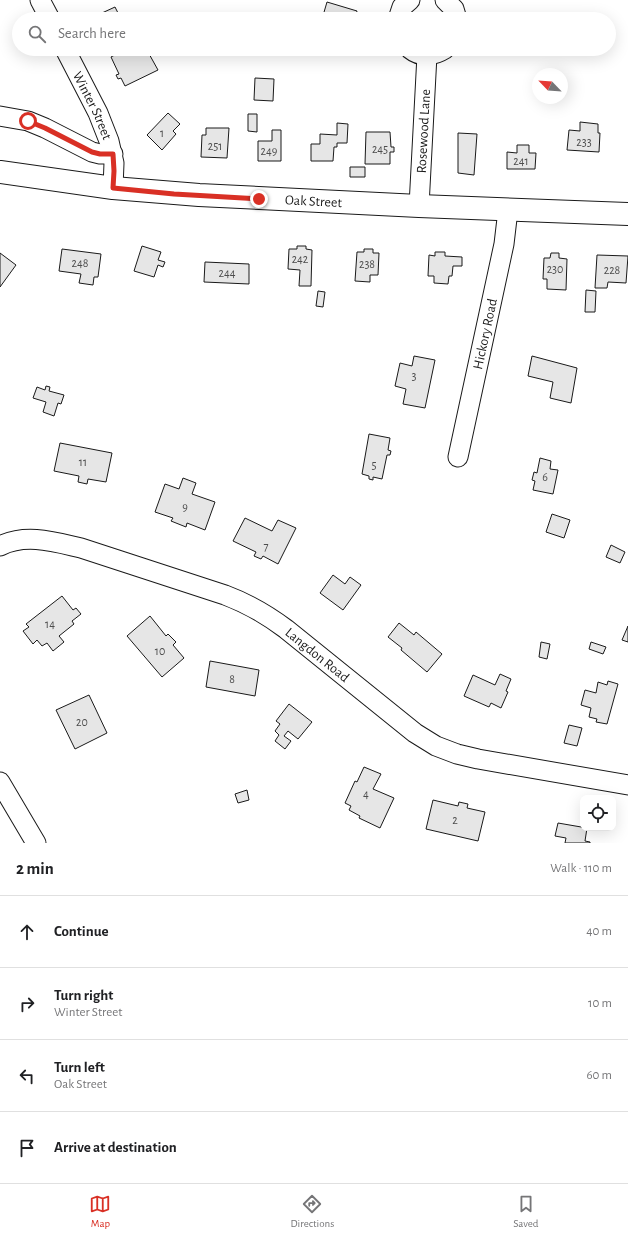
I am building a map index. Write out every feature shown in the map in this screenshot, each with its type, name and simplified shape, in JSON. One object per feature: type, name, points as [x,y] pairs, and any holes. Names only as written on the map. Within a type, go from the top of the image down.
[{"type":"main road","name":"Oak Street","points":[[0,172],[113,188],[174,194],[508,210],[628,214]]},
{"type":"street","points":[[40,0],[46,12]]},
{"type":"street","points":[[400,12],[402,7],[410,0]]},
{"type":"street","points":[[445,0],[454,9],[455,12]]},
{"type":"street","name":"Winter Street","points":[[69,56],[98,113],[113,154],[113,188]]},
{"type":"street","name":"Rosewood Lane","points":[[418,56],[419,206]]},
{"type":"street","points":[[0,116],[28,121],[92,152],[100,154],[113,154]]},
{"type":"street","name":"Hickory Road","points":[[458,457],[504,244],[508,210]]},
{"type":"street","name":"Langdon Road","points":[[0,546],[6,543],[25,539],[61,543],[81,548],[236,599],[267,615],[415,733],[436,746],[478,760],[628,785]]},
{"type":"street","points":[[0,782],[36,843]]},
{"type":"building","points":[[327,2],[357,11],[357,12],[324,12]]},
{"type":"building","points":[[115,7],[118,12],[104,12]]},
{"type":"building","points":[[150,56],[158,70],[125,86],[121,78],[118,79],[116,75],[119,74],[111,57]]},
{"type":"building","points":[[255,78],[274,79],[273,101],[254,100]]},
{"type":"building","points":[[168,113],[180,124],[173,131],[176,134],[162,150],[147,135]]},
{"type":"building","points":[[248,114],[257,114],[257,132],[248,131]]},
{"type":"building","points":[[580,122],[598,124],[598,133],[600,133],[599,152],[567,150],[569,130],[580,131]]},
{"type":"building","points":[[337,123],[348,124],[347,143],[337,143],[337,147],[334,147],[333,161],[311,161],[311,144],[320,144],[320,134],[337,135]]},
{"type":"building","points":[[206,128],[229,128],[227,158],[201,157],[202,135],[206,135]]},
{"type":"building","points":[[272,130],[281,130],[281,161],[258,161],[258,141],[272,141]]},
{"type":"building","points":[[366,132],[390,132],[391,147],[394,147],[394,152],[390,152],[390,164],[365,164]]},
{"type":"building","points":[[458,133],[477,134],[474,175],[458,173]]},
{"type":"building","points":[[517,145],[529,145],[529,153],[536,153],[535,169],[507,169],[507,152],[517,153]]},
{"type":"building","points":[[350,167],[365,167],[365,177],[350,177]]},
{"type":"building","points":[[142,246],[161,252],[158,260],[165,262],[163,267],[158,265],[154,277],[134,271]]},
{"type":"building","points":[[297,246],[306,246],[306,249],[312,250],[311,286],[299,286],[300,270],[288,269],[289,249],[297,249]]},
{"type":"building","points":[[62,249],[101,254],[98,277],[94,277],[93,285],[79,283],[81,274],[59,271]]},
{"type":"building","points":[[364,249],[373,249],[373,253],[379,253],[378,275],[370,275],[370,282],[355,281],[357,252],[364,252]]},
{"type":"building","points":[[435,252],[445,252],[445,256],[462,257],[462,266],[453,266],[452,276],[449,276],[448,284],[434,283],[434,276],[428,276],[429,255],[435,256]]},
{"type":"building","points":[[0,253],[16,265],[0,287]]},
{"type":"building","points":[[551,253],[559,253],[559,258],[567,259],[566,290],[547,289],[547,279],[543,279],[544,258],[550,258]]},
{"type":"building","points":[[597,255],[628,256],[626,283],[608,282],[607,288],[595,288]]},
{"type":"building","points":[[205,262],[249,264],[249,284],[204,282]]},
{"type":"building","points":[[586,290],[596,291],[595,312],[585,312]]},
{"type":"building","points":[[318,291],[325,292],[323,307],[316,306]]},
{"type":"building","points":[[414,356],[435,360],[425,408],[403,404],[406,389],[395,386],[400,363],[412,366]]},
{"type":"building","points":[[532,356],[577,368],[571,403],[550,398],[553,382],[528,376]]},
{"type":"building","points":[[46,386],[50,387],[49,391],[64,395],[61,404],[58,403],[54,416],[43,412],[46,402],[33,398],[37,387],[45,390]]},
{"type":"building","points":[[369,434],[390,438],[388,450],[391,451],[390,455],[387,455],[382,479],[373,477],[373,480],[369,479],[369,476],[362,474]]},
{"type":"building","points":[[60,443],[112,453],[106,482],[88,479],[87,484],[78,482],[79,476],[54,471]]},
{"type":"building","points":[[540,458],[551,461],[550,469],[558,470],[553,494],[533,490],[535,481],[532,480],[534,472],[537,473]]},
{"type":"building","points":[[183,478],[196,483],[192,494],[215,502],[205,530],[187,523],[186,527],[171,521],[173,518],[155,512],[165,484],[179,489]]},
{"type":"building","points":[[552,514],[570,520],[564,538],[546,532]]},
{"type":"building","points":[[245,518],[272,531],[278,520],[296,528],[278,564],[263,556],[261,559],[254,556],[256,552],[233,541]]},
{"type":"building","points":[[611,545],[625,552],[620,563],[606,557]]},
{"type":"building","points":[[333,575],[345,584],[350,577],[361,585],[343,610],[320,593]]},
{"type":"building","points":[[62,596],[73,610],[76,608],[81,614],[72,621],[74,624],[59,636],[64,642],[53,651],[47,643],[42,646],[37,640],[33,644],[23,631],[29,627],[26,624]]},
{"type":"building","points":[[150,616],[166,636],[168,634],[176,642],[173,645],[184,658],[162,677],[127,636]]},
{"type":"building","points":[[399,623],[414,635],[416,632],[442,654],[427,672],[388,637]]},
{"type":"building","points":[[628,626],[628,642],[622,640]]},
{"type":"building","points":[[541,642],[550,644],[547,659],[539,657]]},
{"type":"building","points":[[591,642],[606,647],[603,654],[589,649]]},
{"type":"building","points":[[210,661],[259,670],[255,696],[206,687]]},
{"type":"building","points":[[500,674],[511,679],[506,691],[508,692],[501,708],[491,703],[489,707],[464,696],[473,675],[495,685]]},
{"type":"building","points":[[608,681],[618,684],[607,724],[596,722],[597,719],[589,717],[591,708],[581,705],[585,690],[596,693],[598,682],[607,685]]},
{"type":"building","points":[[89,695],[107,733],[75,749],[56,710]]},
{"type":"building","points":[[289,704],[312,722],[298,739],[288,731],[284,736],[291,741],[285,749],[275,741],[279,735],[275,731],[280,724],[276,721]]},
{"type":"building","points":[[569,725],[582,728],[577,746],[564,743]]},
{"type":"building","points":[[364,767],[381,774],[373,789],[394,798],[380,828],[359,818],[360,816],[349,810],[351,806],[345,803],[355,781],[357,782]]},
{"type":"building","points":[[247,790],[249,800],[238,803],[235,794]]},
{"type":"building","points":[[433,800],[458,806],[459,802],[468,804],[467,808],[485,812],[478,841],[426,829]]},
{"type":"building","points":[[558,823],[580,827],[580,831],[587,831],[585,841],[590,843],[565,843],[566,838],[555,836]]},
{"type":"route","points":[[28,121],[92,152],[106,155],[113,154],[113,188],[174,194],[259,199]]}]
